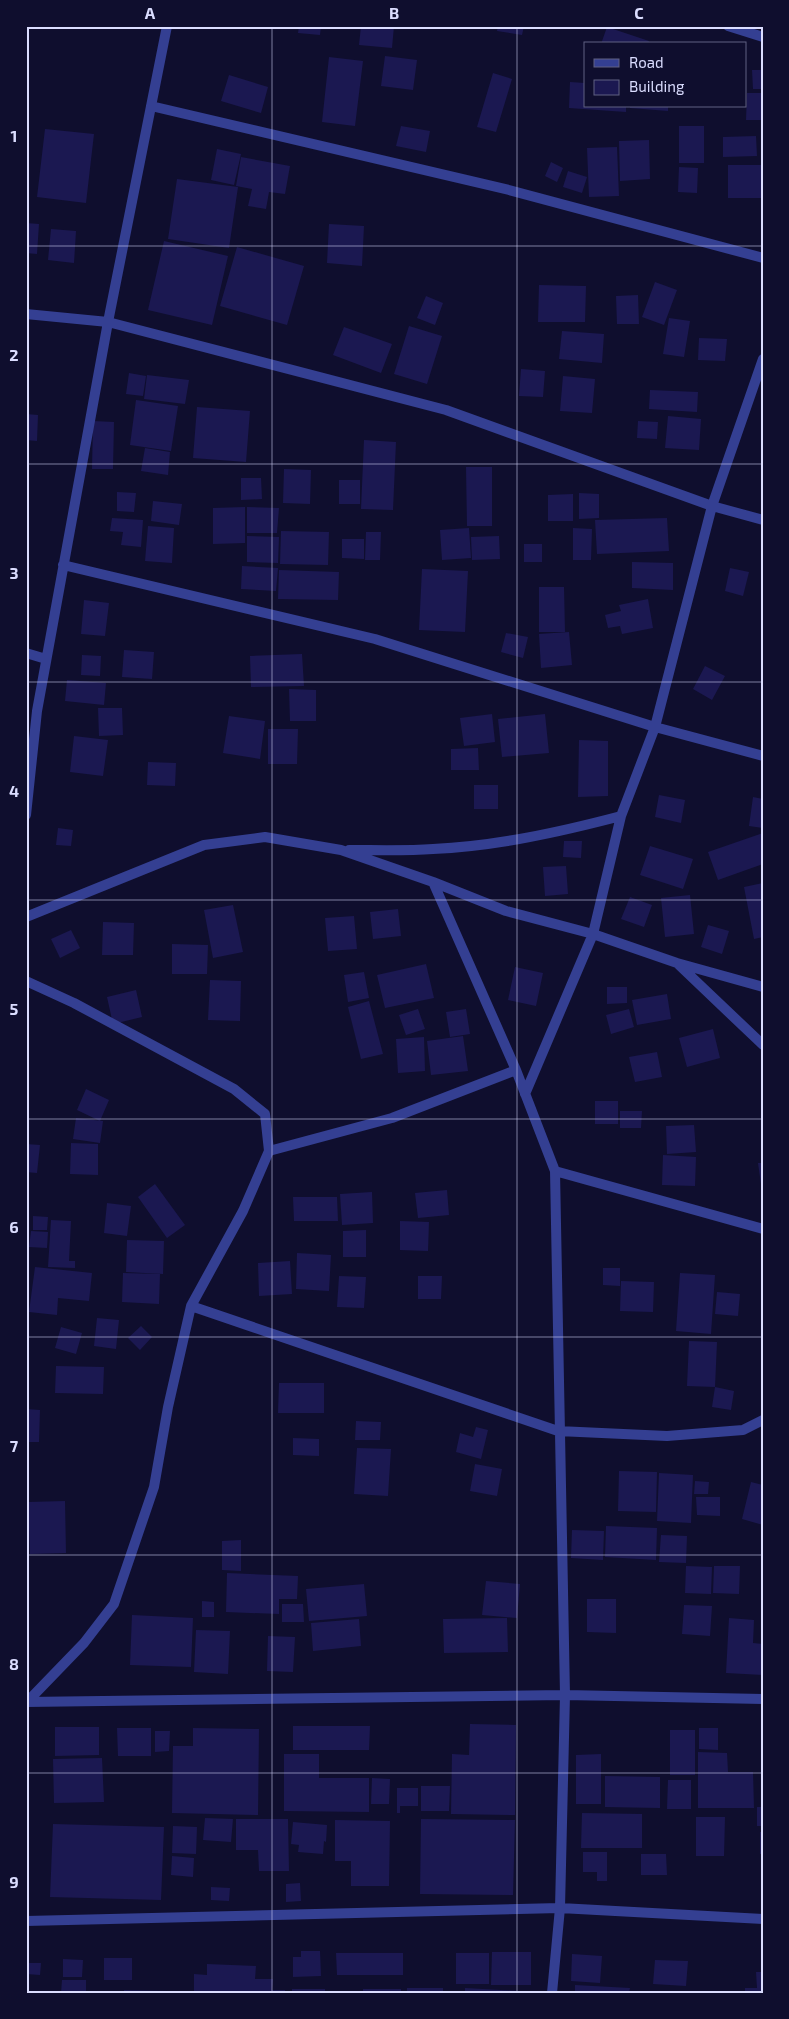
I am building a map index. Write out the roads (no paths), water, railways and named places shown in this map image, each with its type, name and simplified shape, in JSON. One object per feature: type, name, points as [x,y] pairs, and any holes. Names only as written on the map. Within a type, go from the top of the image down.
[{"type":"street","points":[[26,815],[36,712],[108,322],[167,26]]},
{"type":"street","points":[[728,26],[763,37]]},
{"type":"street","points":[[151,106],[509,190],[763,258]]},
{"type":"street","points":[[26,314],[108,322],[446,410],[712,506],[763,520]]},
{"type":"street","points":[[525,1094],[592,934],[621,816],[655,727],[712,506],[763,359]]},
{"type":"street","points":[[63,565],[374,638],[655,727],[763,756]]},
{"type":"street","points":[[26,654],[46,659]]},
{"type":"street","points":[[341,850],[434,849],[554,834],[621,816]]},
{"type":"street","points":[[26,917],[204,845],[265,837],[341,850],[433,882],[506,911],[592,934],[677,963],[763,987]]},
{"type":"street","points":[[433,882],[516,1070],[555,1171],[558,1431],[565,1695],[560,1908],[552,1993]]},
{"type":"street","points":[[677,963],[763,1045]]},
{"type":"street","points":[[26,981],[74,1003],[234,1089],[266,1114],[269,1151],[243,1211],[191,1306],[168,1407],[154,1487],[114,1604],[84,1643],[27,1702]]},
{"type":"street","points":[[269,1151],[392,1118],[516,1070]]},
{"type":"street","points":[[555,1171],[763,1229]]},
{"type":"street","points":[[191,1306],[558,1431],[667,1436],[743,1430],[763,1420]]},
{"type":"street","points":[[27,1702],[565,1695],[763,1699]]},
{"type":"street","points":[[26,1921],[560,1908],[763,1919]]}]
